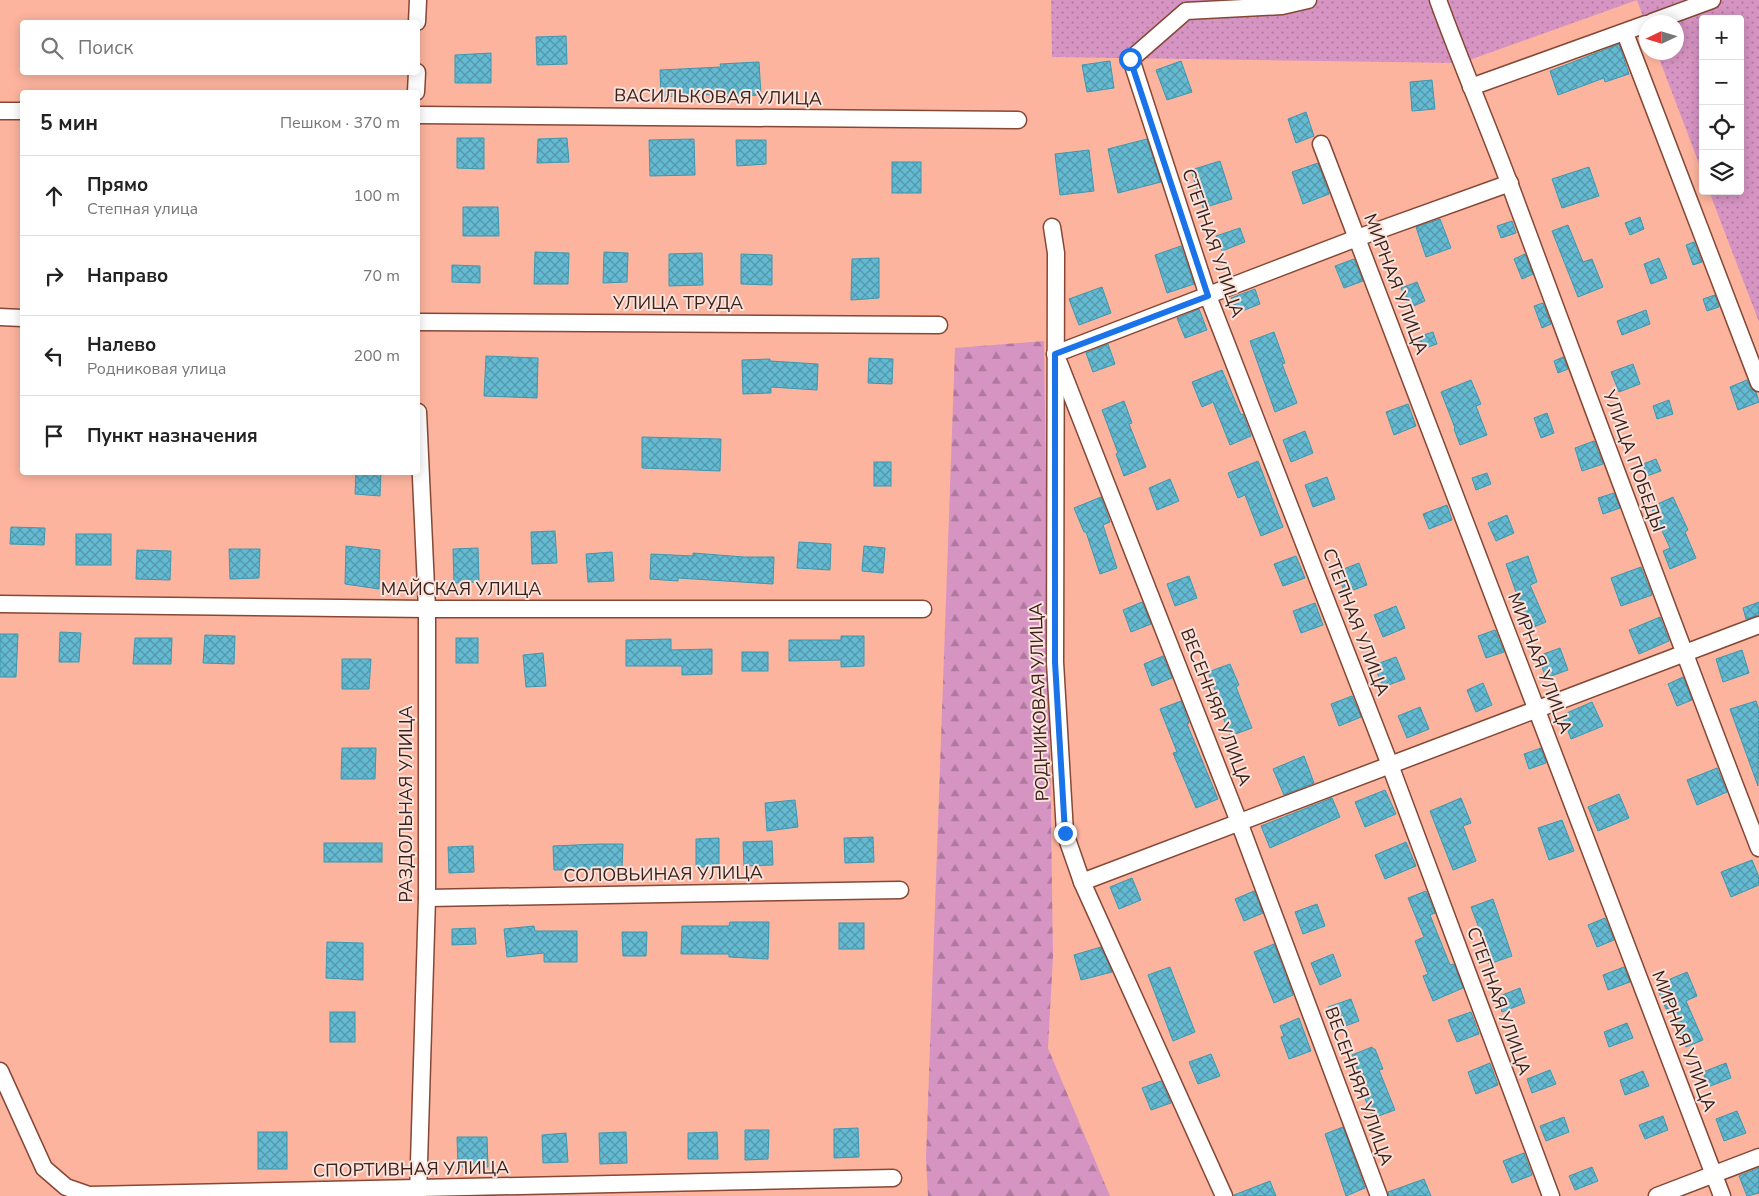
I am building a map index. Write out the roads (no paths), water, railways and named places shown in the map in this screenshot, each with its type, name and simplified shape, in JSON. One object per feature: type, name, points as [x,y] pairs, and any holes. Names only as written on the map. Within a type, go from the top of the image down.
[{"type":"street","points":[[417,20],[418,0]]},
{"type":"street","name":"СТЕПНАЯ УЛИЦА","points":[[1308,0],[1282,6],[1186,11],[1130,59],[1208,296],[1390,765],[1551,1196]]},
{"type":"street","name":"УЛИЦА ПОБЕДЫ","points":[[1438,0],[1461,63],[1510,183],[1684,654],[1759,848]]},
{"type":"street","points":[[1671,15],[1712,0]]},
{"type":"street","points":[[1472,87],[1639,27]]},
{"type":"street","points":[[1625,33],[1759,383]]},
{"type":"street","points":[[416,90],[417,75]]},
{"type":"street","points":[[0,111],[20,111]]},
{"type":"street","name":"ВАСИЛЬКОВАЯ УЛИЦА","points":[[420,115],[1018,120]]},
{"type":"street","name":"МИРНАЯ УЛИЦА","points":[[1321,144],[1722,1196]]},
{"type":"street","points":[[1055,354],[1357,238],[1510,183]]},
{"type":"street","name":"ВЕСЕННЯЯ УЛИЦА","points":[[1052,227],[1056,253],[1055,354],[1239,822],[1379,1196]]},
{"type":"street","points":[[0,317],[20,318]]},
{"type":"street","name":"УЛИЦА ТРУДА","points":[[420,322],[939,325]]},
{"type":"street","name":"РОДНИКОВАЯ УЛИЦА","points":[[1055,354],[1055,662],[1065,833],[1082,882],[1224,1196]]},
{"type":"street","name":"РАЗДОЛЬНАЯ УЛИЦА","points":[[418,1192],[426,898],[427,609],[420,456]]},
{"type":"street","name":"МАЙСКАЯ УЛИЦА","points":[[0,604],[427,609],[923,609]]},
{"type":"street","points":[[1082,882],[1759,625]]},
{"type":"street","name":"СОЛОВЬИНАЯ УЛИЦА","points":[[426,898],[900,890]]},
{"type":"street","name":"СПОРТИВНАЯ УЛИЦА","points":[[0,1071],[44,1168],[66,1187],[89,1196],[418,1192],[893,1178]]},
{"type":"street","points":[[1657,1196],[1759,1157]]}]
